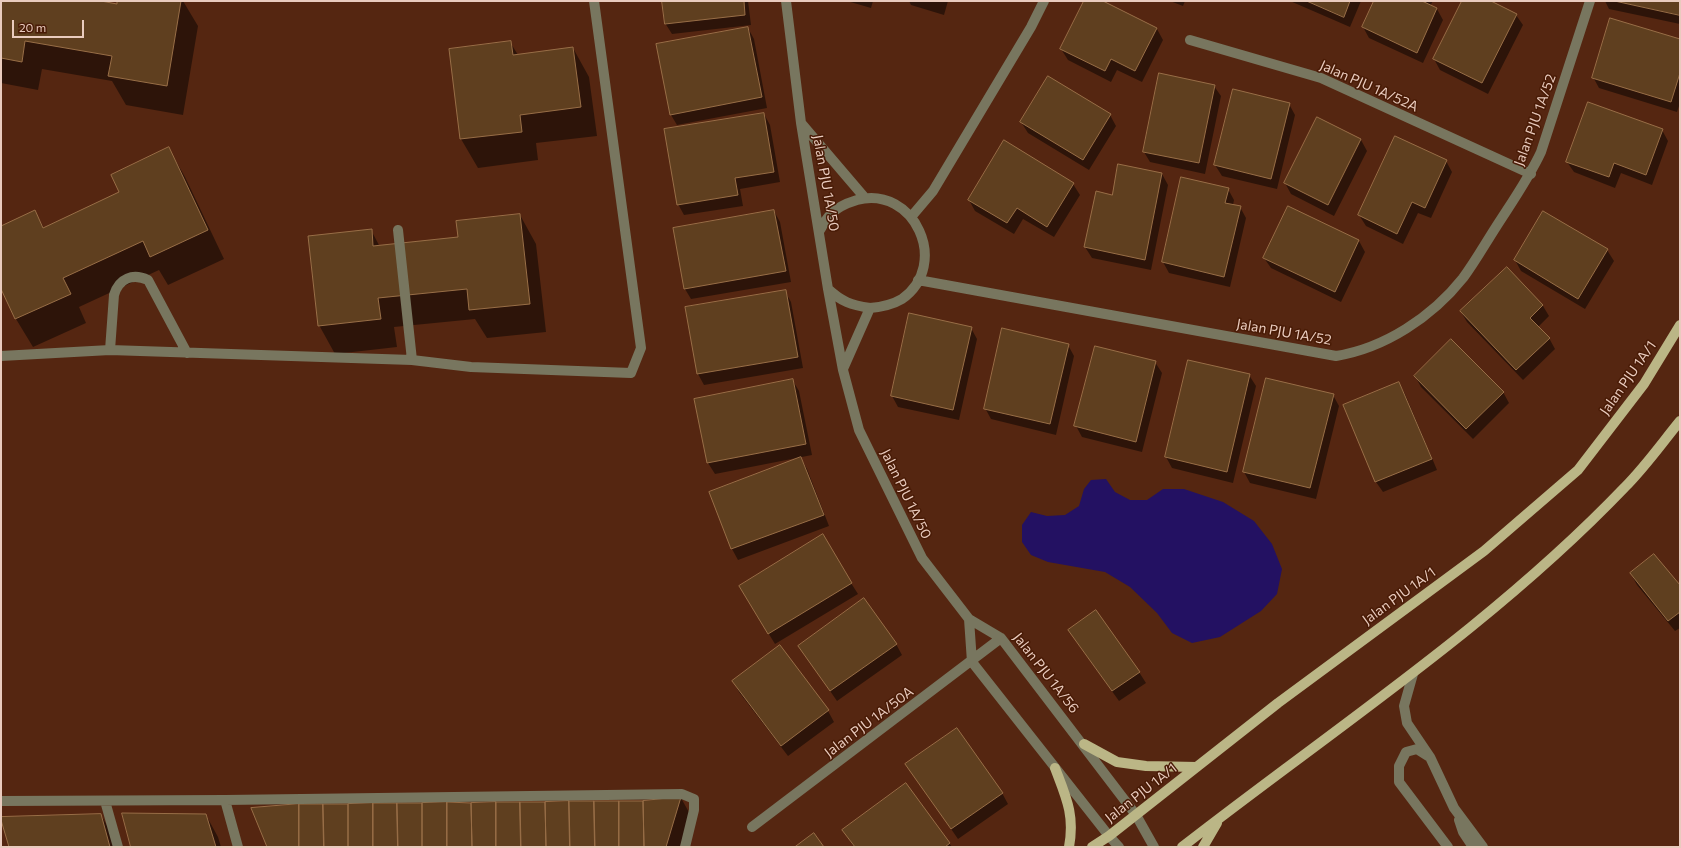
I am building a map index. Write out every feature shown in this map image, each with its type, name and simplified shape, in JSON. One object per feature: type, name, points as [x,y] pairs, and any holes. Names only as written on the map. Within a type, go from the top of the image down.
[{"type":"main road","name":"Jalan PJU 1A/1","points":[[1092,847],[1109,836],[1197,768],[1278,703],[1484,552],[1578,470],[1644,384],[1680,325]]},
{"type":"main road","points":[[1182,847],[1413,674],[1480,620],[1568,543],[1626,486],[1680,421]]},
{"type":"main road","points":[[1084,744],[1117,762],[1146,766],[1197,768]]},
{"type":"main road","points":[[1055,768],[1069,806],[1072,831],[1069,847]]},
{"type":"main road","points":[[1203,847],[1221,817]]},
{"type":"street","points":[[1,356],[110,350],[187,352],[412,360],[471,367],[631,373],[641,348],[594,1]]},
{"type":"street","name":"Jalan PJU 1A/50","points":[[786,1],[801,123],[820,230],[828,289],[843,370],[859,430],[922,558],[969,619]]},
{"type":"street","points":[[911,217],[933,191],[1031,28],[1044,1]]},
{"type":"street","name":"Jalan PJU 1A/52","points":[[918,280],[1336,356],[1354,353],[1392,338],[1428,312],[1447,295],[1462,278],[1531,174],[1541,152],[1590,1]]},
{"type":"street","name":"Jalan PJU 1A/52A","points":[[1190,40],[1321,78],[1531,174]]},
{"type":"street","points":[[801,123],[865,198]]},
{"type":"street","points":[[820,230],[831,214],[846,203],[865,198],[884,200],[901,208],[915,221],[923,238],[925,255],[922,272],[913,287],[902,299],[886,306],[870,308],[852,306],[837,298],[828,289]]},
{"type":"street","points":[[398,230],[412,360]]},
{"type":"street","points":[[110,350],[114,294],[116,288],[120,282],[134,276],[141,276],[148,280],[187,352]]},
{"type":"street","points":[[843,370],[870,308]]},
{"type":"street","points":[[969,619],[972,662],[1109,836],[1120,847]]},
{"type":"street","name":"Jalan PJU 1A/56","points":[[969,619],[1001,638],[1084,744],[1136,815],[1154,847]]},
{"type":"street","name":"Jalan PJU 1A/50A","points":[[752,827],[972,662],[1001,638]]},
{"type":"street","points":[[1413,674],[1404,706],[1407,723],[1430,757],[1454,808],[1463,832],[1473,847]]},
{"type":"street","points":[[1430,757],[1417,749],[1406,752],[1399,766],[1399,782],[1448,847]]},
{"type":"street","points":[[1,801],[225,800],[682,794],[694,799],[694,810],[685,847]]},
{"type":"street","points":[[225,800],[238,847]]},
{"type":"street","points":[[105,801],[118,847]]},
{"type":"street","points":[[1454,808],[1483,847]]},
{"type":"shaded area","points":[[1106,479],[1115,492],[1130,500],[1147,500],[1163,489],[1184,489],[1223,502],[1254,521],[1272,544],[1282,569],[1277,594],[1261,611],[1220,637],[1192,643],[1172,633],[1157,613],[1130,587],[1105,572],[1048,562],[1031,555],[1022,542],[1022,525],[1031,512],[1047,516],[1065,515],[1079,506],[1084,489],[1091,480]]},
{"type":"building","points":[[1,1],[101,1],[117,4],[117,1],[181,1],[167,86],[108,76],[112,56],[25,41],[22,62],[1,58]]},
{"type":"building","points":[[662,1],[744,1],[745,15],[665,24]]},
{"type":"building","points":[[1084,1],[1103,1],[1157,28],[1135,71],[1111,59],[1105,71],[1060,49]]},
{"type":"building","points":[[1307,1],[1350,1],[1344,17]]},
{"type":"building","points":[[1374,1],[1422,1],[1437,8],[1417,53],[1362,27]]},
{"type":"building","points":[[1462,1],[1491,1],[1517,14],[1482,83],[1433,59]]},
{"type":"building","points":[[1615,1],[1680,1],[1680,15]]},
{"type":"building","points":[[1610,18],[1680,39],[1680,73],[1671,102],[1592,78]]},
{"type":"building","points":[[748,27],[762,97],[670,115],[656,44]]},
{"type":"building","points":[[511,41],[513,55],[573,47],[581,107],[520,115],[522,132],[460,139],[449,49]]},
{"type":"building","points":[[1159,73],[1215,85],[1199,163],[1143,152]]},
{"type":"building","points":[[1048,76],[1111,114],[1083,160],[1020,122]]},
{"type":"building","points":[[1233,89],[1290,103],[1271,179],[1214,165]]},
{"type":"building","points":[[1588,102],[1663,129],[1646,175],[1614,163],[1609,177],[1566,162]]},
{"type":"building","points":[[764,113],[774,172],[735,178],[738,195],[677,205],[664,129]]},
{"type":"building","points":[[1317,117],[1361,139],[1328,205],[1284,183]]},
{"type":"building","points":[[1395,136],[1447,160],[1425,208],[1412,202],[1397,234],[1358,215]]},
{"type":"building","points":[[1004,140],[1074,183],[1047,227],[1017,208],[1007,223],[968,200]]},
{"type":"building","points":[[169,147],[208,230],[150,257],[143,241],[63,278],[71,294],[15,319],[1,289],[1,226],[35,210],[43,228],[119,192],[111,175]]},
{"type":"building","points":[[1118,164],[1162,173],[1145,260],[1084,247],[1096,191],[1112,195]]},
{"type":"building","points":[[1181,177],[1229,188],[1225,203],[1241,206],[1224,277],[1162,262]]},
{"type":"building","points":[[1288,206],[1359,240],[1335,292],[1263,258]]},
{"type":"building","points":[[774,210],[786,271],[684,289],[673,228]]},
{"type":"building","points":[[1543,211],[1608,249],[1578,299],[1514,260]]},
{"type":"building","points":[[520,214],[530,304],[469,310],[467,289],[378,298],[381,319],[318,326],[308,236],[372,229],[373,246],[458,237],[456,221]]},
{"type":"building","points":[[1507,267],[1543,305],[1530,318],[1550,338],[1516,370],[1460,311]]},
{"type":"building","points":[[786,290],[798,357],[697,374],[685,307]]},
{"type":"building","points":[[909,313],[972,327],[953,410],[891,396]]},
{"type":"building","points":[[1002,328],[1069,344],[1050,424],[984,409]]},
{"type":"building","points":[[1451,339],[1504,392],[1466,429],[1414,376]]},
{"type":"building","points":[[1095,346],[1156,361],[1136,442],[1074,426]]},
{"type":"building","points":[[1188,360],[1250,374],[1227,472],[1165,457]]},
{"type":"building","points":[[1266,378],[1334,394],[1310,488],[1243,472]]},
{"type":"building","points":[[793,379],[806,444],[707,463],[694,399]]},
{"type":"building","points":[[1399,382],[1432,459],[1375,482],[1343,405]]},
{"type":"building","points":[[801,457],[824,515],[731,549],[709,492]]},
{"type":"building","points":[[823,534],[852,583],[768,634],[739,586]]},
{"type":"building","points":[[1654,554],[1680,585],[1680,612],[1668,621],[1630,573]]},
{"type":"building","points":[[864,598],[897,644],[830,691],[798,646]]},
{"type":"building","points":[[1096,610],[1140,672],[1112,691],[1068,630]]},
{"type":"building","points":[[780,645],[829,710],[781,746],[732,681]]},
{"type":"building","points":[[957,728],[1003,793],[951,829],[905,764]]},
{"type":"building","points":[[906,783],[950,843],[945,847],[855,847],[842,830]]},
{"type":"building","points":[[681,797],[666,847],[644,847],[643,801]]},
{"type":"building","points":[[569,801],[594,801],[595,847],[570,847]]},
{"type":"building","points":[[569,801],[570,847],[546,847],[545,802]]},
{"type":"building","points":[[594,801],[619,801],[619,847],[595,847]]},
{"type":"building","points":[[619,801],[643,801],[644,847],[619,847]]},
{"type":"building","points":[[447,802],[471,803],[472,847],[447,847]]},
{"type":"building","points":[[447,802],[447,847],[422,847],[422,803]]},
{"type":"building","points":[[496,802],[520,802],[521,847],[496,847]]},
{"type":"building","points":[[496,802],[496,847],[472,847],[471,803]]},
{"type":"building","points":[[520,802],[545,802],[546,847],[521,847]]},
{"type":"building","points":[[373,803],[397,803],[398,847],[373,847]]},
{"type":"building","points":[[373,803],[373,847],[348,847],[348,804]]},
{"type":"building","points":[[397,803],[422,803],[422,847],[398,847]]},
{"type":"building","points":[[299,804],[299,847],[267,847],[251,808]]},
{"type":"building","points":[[299,804],[323,804],[324,847],[299,847]]},
{"type":"building","points":[[323,804],[348,804],[348,847],[324,847]]},
{"type":"building","points":[[122,813],[206,814],[216,847],[131,847]]},
{"type":"building","points":[[101,814],[110,847],[9,847],[1,820],[1,817]]},
{"type":"building","points":[[814,833],[824,847],[795,847]]}]
